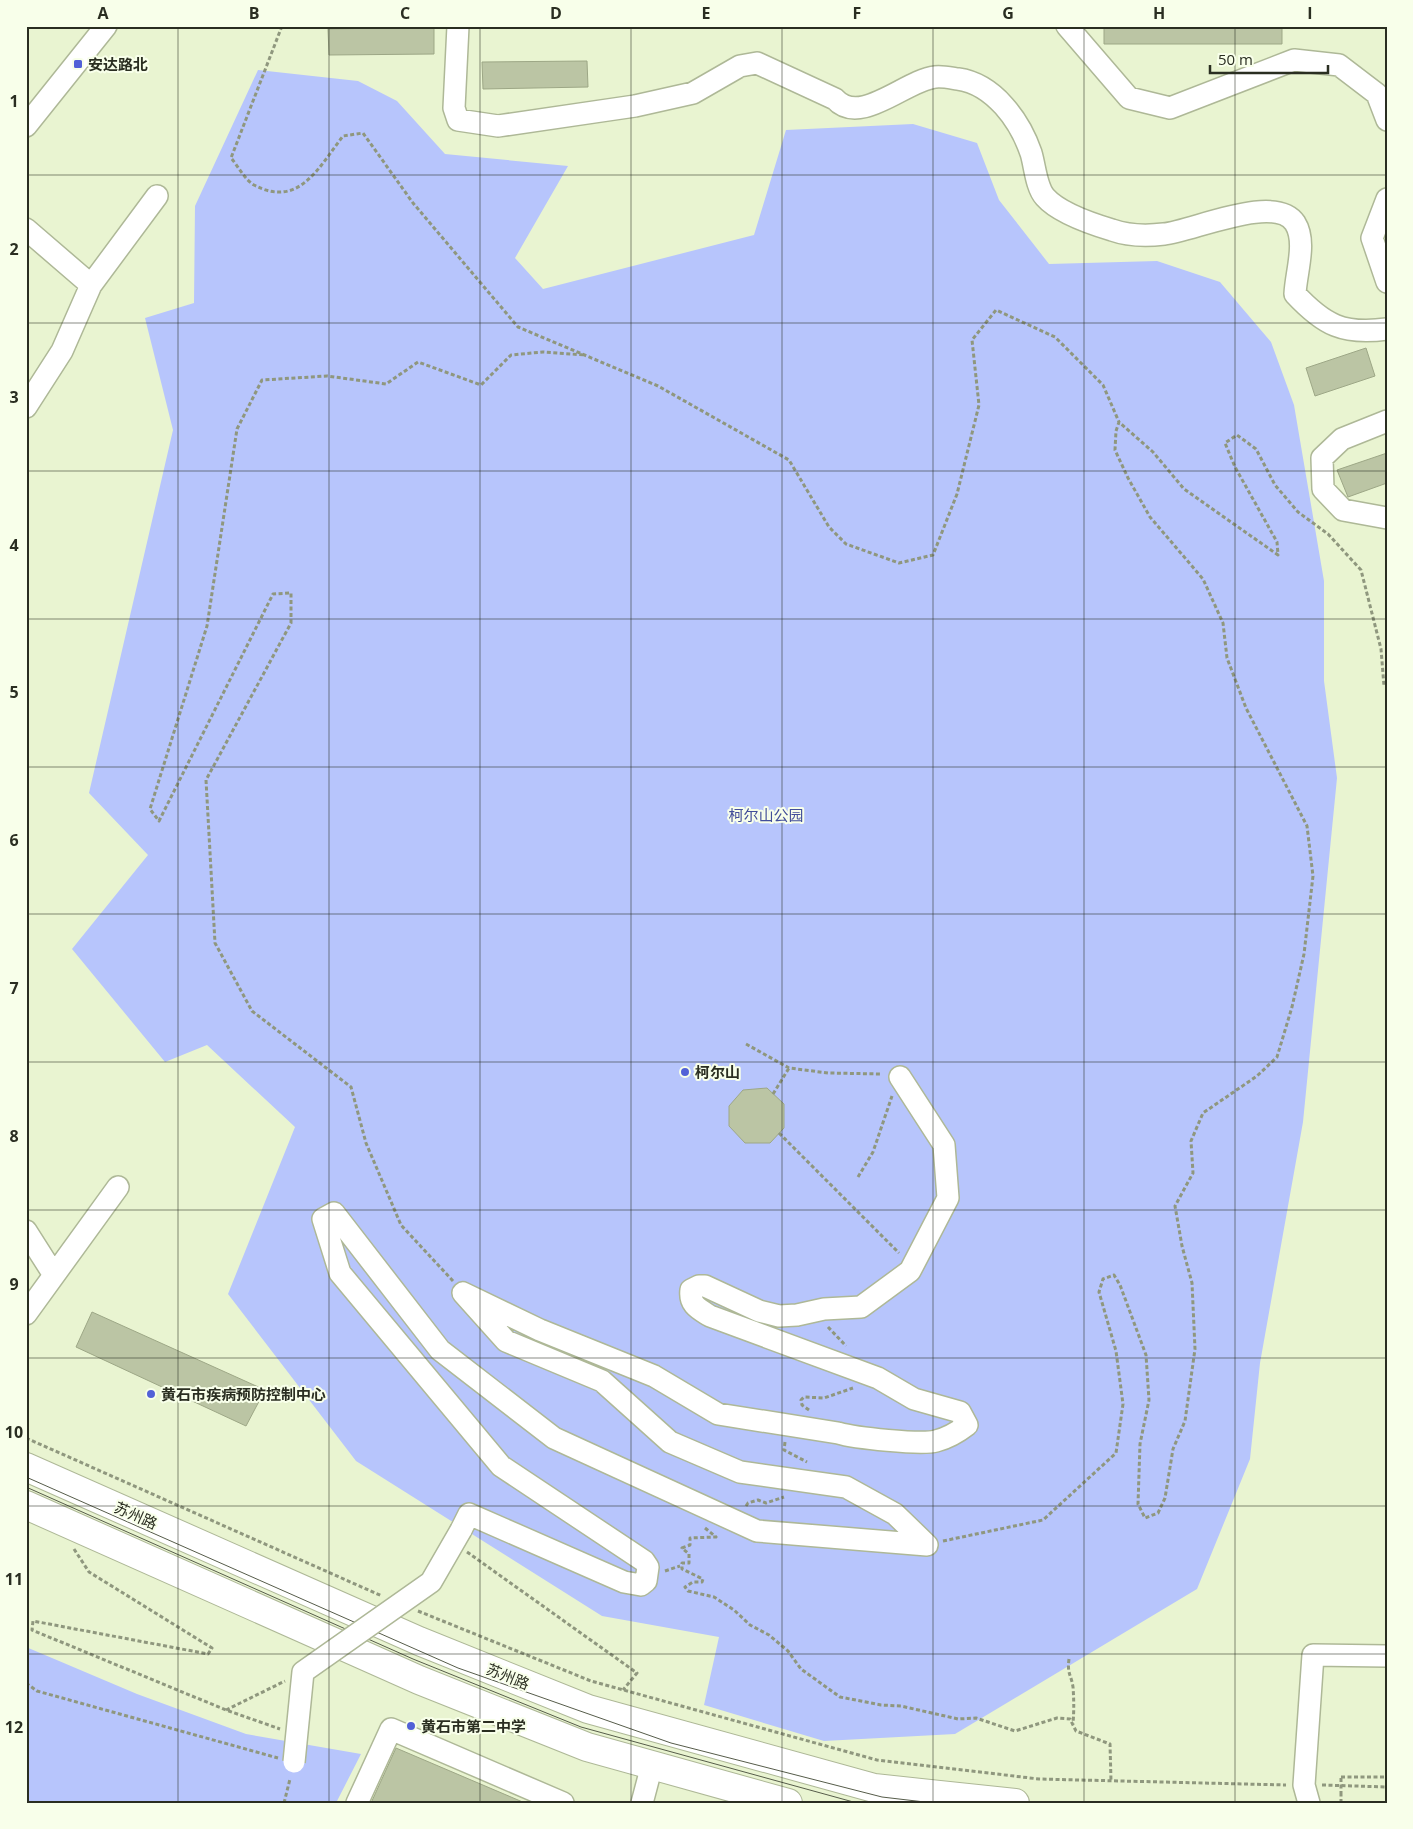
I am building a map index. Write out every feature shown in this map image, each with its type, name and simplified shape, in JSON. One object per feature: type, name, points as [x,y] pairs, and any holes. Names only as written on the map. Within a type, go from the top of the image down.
[{"type":"main road","name":"苏州路","points":[[26,1467],[419,1641],[588,1708],[874,1788],[1015,1803]]},
{"type":"main road","points":[[26,1505],[419,1680],[587,1747],[788,1803]]},
{"type":"street","points":[[26,126],[106,26]]},
{"type":"street","points":[[458,26],[454,108],[458,120],[472,124],[498,126],[635,106],[693,93],[740,66],[757,63],[835,99],[840,105],[855,109],[868,107],[910,85],[935,77],[971,81],[992,94],[1015,120],[1023,131],[1044,196],[1068,213],[1122,234],[1144,236],[1166,234],[1262,211],[1286,215],[1294,223],[1301,251],[1295,294],[1314,314],[1336,326],[1362,332],[1387,329]]},
{"type":"street","points":[[1067,26],[1129,98],[1170,108],[1294,60],[1339,65],[1377,94],[1387,120]]},
{"type":"street","points":[[26,407],[62,351],[91,285],[157,196]]},
{"type":"street","points":[[1387,199],[1372,238],[1387,282]]},
{"type":"street","points":[[26,229],[91,285]]},
{"type":"street","points":[[1387,422],[1342,439],[1322,458],[1323,489],[1343,510],[1387,518]]},
{"type":"street","points":[[463,1293],[540,1330],[654,1376],[718,1414],[808,1420],[852,1437],[934,1442],[957,1433],[967,1425],[960,1412],[914,1399],[878,1378],[710,1316],[693,1305],[690,1297],[691,1290],[699,1286],[705,1286],[759,1311],[779,1316],[797,1315],[824,1308],[861,1307],[910,1271],[948,1198],[944,1145],[900,1077]]},
{"type":"street","points":[[26,1314],[118,1187]]},
{"type":"street","points":[[294,1762],[303,1672],[431,1582],[469,1514],[624,1582],[641,1585],[648,1576],[648,1567],[644,1561],[501,1466],[340,1273],[323,1219],[334,1213],[440,1350],[554,1438],[757,1531],[927,1545]]},
{"type":"street","points":[[26,1231],[54,1275]]},
{"type":"street","points":[[463,1293],[506,1341],[602,1381],[670,1442],[740,1472],[846,1487],[896,1514],[927,1545]]},
{"type":"street","points":[[1307,1794],[1313,1656],[1387,1656]]},
{"type":"street","points":[[357,1803],[391,1729],[563,1803]]},
{"type":"street","points":[[642,1803],[652,1765]]},
{"type":"path","points":[[282,26],[231,158],[252,184],[280,194],[305,184],[343,136],[363,133],[413,203],[518,327],[658,386],[789,460],[829,527],[846,544],[899,563],[933,555],[958,494],[979,405],[972,340],[996,310],[1055,337],[1103,385],[1119,422],[1153,452],[1184,489],[1278,554],[1277,542],[1234,467],[1225,443],[1238,435],[1256,449],[1275,485],[1298,512],[1328,534],[1361,570],[1381,649],[1384,686],[1387,686]]},
{"type":"path","points":[[463,1293],[401,1225],[366,1143],[351,1087],[252,1011],[215,943],[206,780],[291,623],[291,593],[273,594],[158,821],[150,809],[207,626],[237,428],[262,380],[328,376],[386,384],[418,362],[482,385],[511,355],[543,352],[585,355]]},
{"type":"path","points":[[927,1545],[1043,1520],[1116,1453],[1123,1404],[1116,1351],[1099,1292],[1103,1279],[1114,1275],[1120,1285],[1146,1354],[1149,1400],[1140,1444],[1138,1504],[1145,1518],[1158,1513],[1165,1498],[1174,1449],[1185,1422],[1195,1348],[1192,1283],[1182,1246],[1175,1206],[1193,1173],[1191,1142],[1203,1114],[1257,1076],[1276,1057],[1292,1007],[1304,954],[1313,876],[1307,826],[1246,708],[1227,658],[1223,623],[1202,579],[1150,517],[1128,478],[1115,450],[1116,431],[1119,422]]},
{"type":"path","points":[[746,1044],[789,1068],[828,1073],[870,1073],[900,1077],[886,1111],[873,1152],[858,1177]]},
{"type":"path","points":[[773,1094],[789,1068]]},
{"type":"path","points":[[779,1133],[912,1266]]},
{"type":"path","points":[[824,1308],[824,1323],[848,1349]]},
{"type":"path","points":[[830,1484],[816,1467],[784,1450],[786,1437],[808,1420],[802,1400],[804,1397],[824,1398],[869,1384],[878,1378]]},
{"type":"path","points":[[26,1438],[386,1597]]},
{"type":"path","points":[[793,1498],[783,1497],[766,1503],[758,1500],[748,1503],[739,1514],[714,1510],[702,1516],[704,1528],[716,1537],[690,1538],[690,1545],[682,1548],[689,1554],[690,1559],[689,1563],[682,1563],[682,1569],[703,1579],[702,1582],[693,1582],[685,1587],[688,1591],[714,1597],[734,1610],[750,1625],[769,1635],[788,1651],[800,1668],[840,1697],[881,1705],[901,1706],[958,1719],[976,1718],[1015,1731],[1057,1718],[1070,1719],[1076,1731],[1110,1744],[1111,1781]]},
{"type":"path","points":[[55,1518],[89,1572],[212,1648],[208,1654],[33,1621],[32,1630],[226,1710],[297,1734]]},
{"type":"path","points":[[461,1530],[466,1551],[637,1673],[623,1690]]},
{"type":"path","points":[[413,1609],[591,1681],[877,1760],[1039,1779],[1111,1781],[1307,1794],[1387,1787]]},
{"type":"path","points":[[1068,1659],[1067,1672],[1072,1683],[1074,1704],[1073,1725]]},
{"type":"path","points":[[226,1710],[303,1672]]},
{"type":"path","points":[[26,1683],[38,1691],[294,1762],[284,1803]]},
{"type":"path","points":[[1341,1803],[1341,1776],[1387,1778]]},
{"type":"green space","name":"柯尔山公园","points":[[258,70],[358,81],[397,101],[445,154],[568,166],[515,258],[543,289],[754,235],[786,130],[913,124],[977,143],[999,200],[1049,264],[1157,261],[1220,282],[1271,342],[1294,405],[1324,581],[1324,681],[1337,778],[1303,1122],[1260,1363],[1250,1459],[1197,1589],[955,1734],[824,1741],[704,1705],[719,1637],[602,1616],[356,1461],[228,1294],[295,1127],[207,1045],[165,1062],[72,949],[148,855],[89,793],[173,430],[145,318],[194,303],[195,206]]},
{"type":"green space","points":[[26,1647],[137,1694],[246,1734],[361,1754],[336,1803],[26,1803]]},
{"type":"building","points":[[1104,26],[1282,26],[1282,44],[1104,44]]},
{"type":"building","points":[[434,27],[434,54],[329,55],[328,29]]},
{"type":"building","points":[[587,61],[588,87],[483,89],[482,62]]},
{"type":"building","points":[[1366,348],[1375,376],[1315,396],[1306,368]]},
{"type":"building","points":[[1387,453],[1387,483],[1348,497],[1337,470]]},
{"type":"building","points":[[767,1088],[784,1104],[784,1128],[770,1143],[745,1143],[729,1126],[729,1106],[743,1090]]},
{"type":"building","points":[[92,1312],[265,1390],[246,1426],[76,1347]]},
{"type":"building","points":[[396,1748],[525,1803],[371,1803]]},
{"type":"tram line","points":[[26,1477],[458,1668],[671,1743],[882,1797],[933,1803]]},
{"type":"tram line","points":[[26,1487],[413,1659],[581,1727],[857,1803]]},
{"type":"place","name":"安达路北","points":[[78,64]]},
{"type":"place","name":"柯尔山","points":[[685,1072]]},
{"type":"place","name":"黄石市疾病预防控制中心","points":[[151,1394]]},
{"type":"place","name":"黄石市第二中学","points":[[411,1726]]}]
